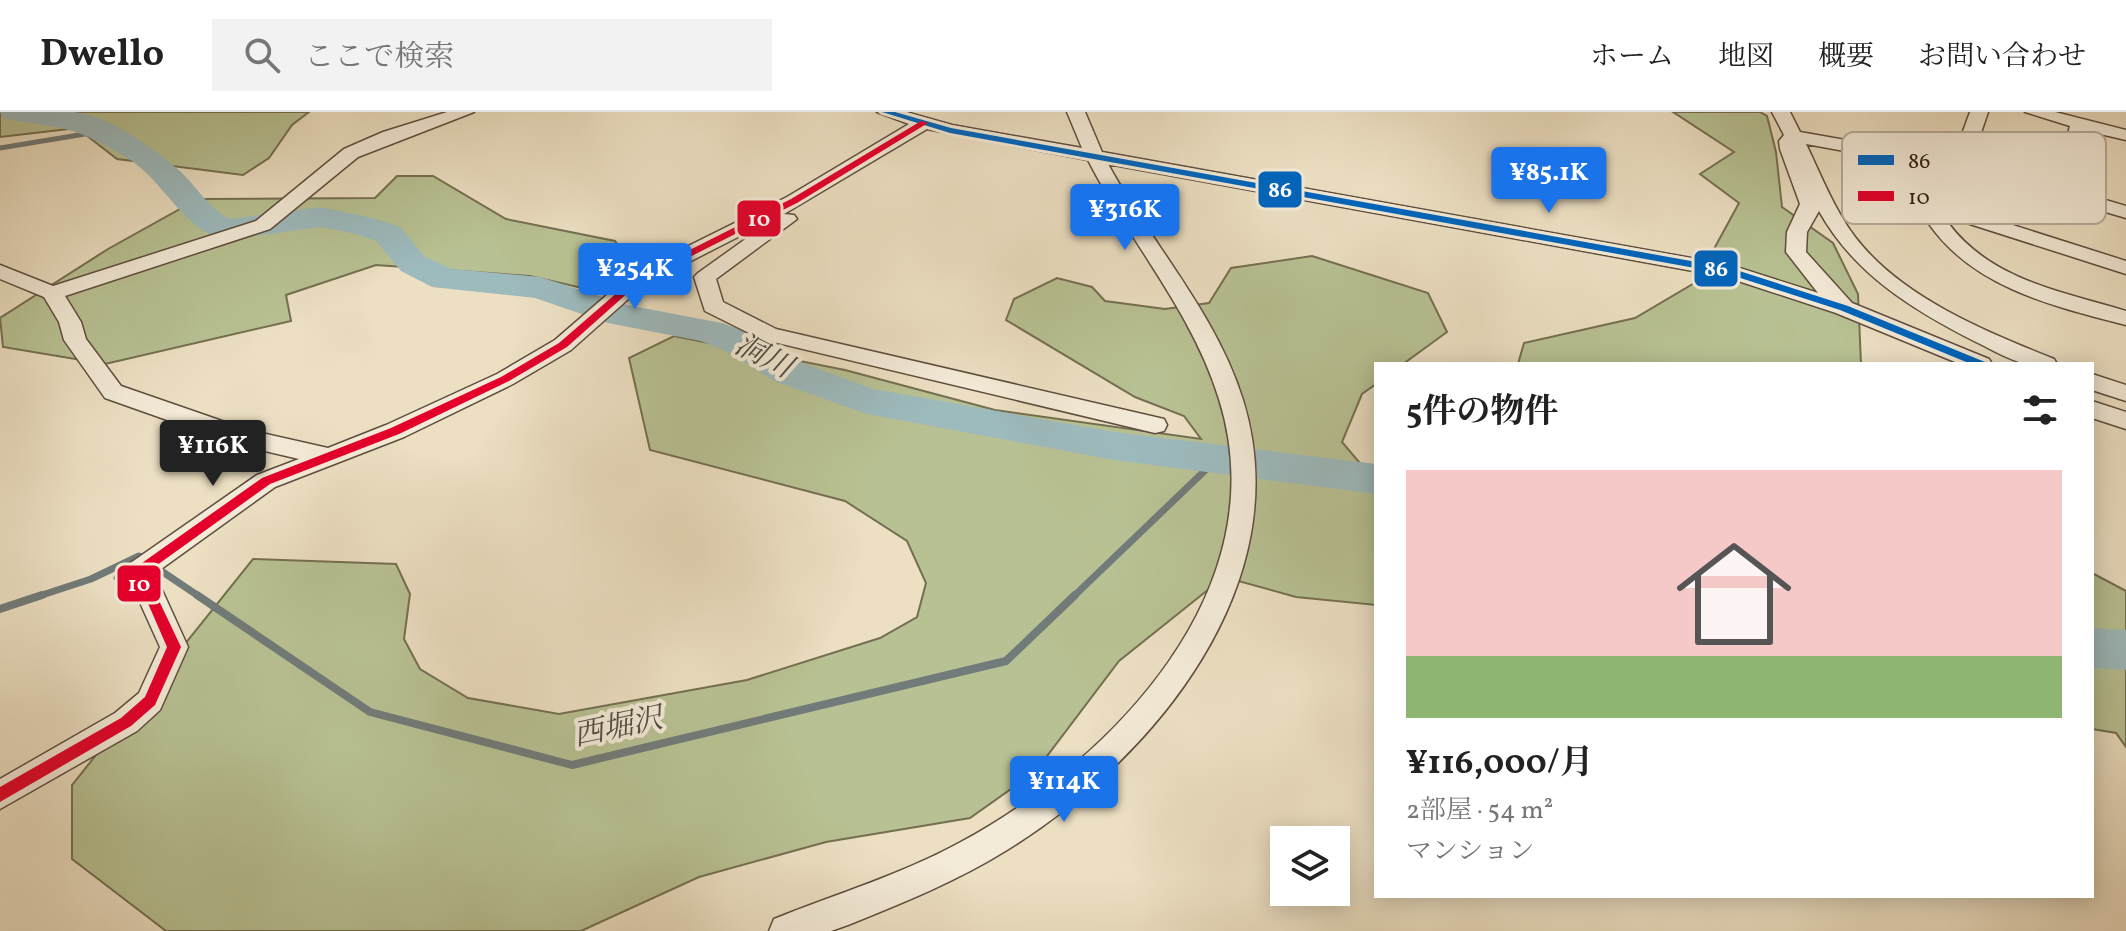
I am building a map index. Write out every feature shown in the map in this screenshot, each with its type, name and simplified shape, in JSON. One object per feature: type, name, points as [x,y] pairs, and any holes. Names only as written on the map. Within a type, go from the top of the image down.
[{"type":"street","points":[[52,293],[263,225],[351,153],[389,136],[465,112]]},
{"type":"street","points":[[886,112],[924,123],[1091,155],[1730,271],[1844,308],[1976,362]]},
{"type":"street","points":[[786,931],[932,874],[1025,820],[1130,733],[1198,641],[1224,581],[1238,526],[1243,480],[1241,439],[1232,399],[1197,325],[1091,155],[1076,112]]},
{"type":"street","points":[[1781,112],[1841,231],[1867,261],[1922,302],[1980,335],[2041,362]]},
{"type":"street","points":[[1972,132],[1979,112]]},
{"type":"street","points":[[2034,112],[2126,135]]},
{"type":"street","points":[[0,795],[126,722],[150,701],[174,647],[148,589],[129,578],[266,481],[395,431],[505,379],[563,345],[637,280],[794,201],[924,123]]},
{"type":"street","points":[[2078,132],[2080,124]]},
{"type":"street","points":[[1842,145],[1795,136],[1788,141],[1789,151],[1810,200],[1810,210],[1793,240],[1794,253],[1844,308]]},
{"type":"street","points":[[794,201],[787,220],[705,277],[713,306],[769,334],[1155,425]]},
{"type":"street","points":[[2106,206],[2126,212]]},
{"type":"street","points":[[1939,224],[1947,239],[1976,265],[2126,318]]},
{"type":"street","points":[[1989,224],[2126,268]]},
{"type":"street","points":[[0,271],[52,293],[70,322],[75,340],[113,392],[244,438],[327,456]]},
{"type":"street","points":[[2094,383],[2126,393]]},
{"type":"street","points":[[2094,410],[2126,421]]},
{"type":"green space","points":[[0,112],[309,112],[292,125],[269,158],[243,175],[117,159],[77,128],[0,137]]},
{"type":"green space","points":[[1673,112],[1760,112],[1767,116],[1776,152],[1782,207],[1833,243],[1858,294],[1861,362],[1519,362],[1524,343],[1635,318],[1696,282],[1739,203],[1700,174],[1734,152]]},
{"type":"green space","points":[[397,176],[433,176],[506,219],[615,241],[628,261],[582,288],[530,276],[376,265],[286,295],[291,321],[105,364],[3,347],[0,318],[108,249],[198,199],[375,198]]},
{"type":"green space","points":[[1312,256],[1428,293],[1447,332],[1406,362],[1374,362],[1374,385],[1362,394],[1342,442],[1374,480],[1374,605],[1296,597],[1224,577],[1119,661],[1035,772],[970,818],[826,842],[699,877],[581,931],[166,931],[72,859],[72,785],[253,559],[396,564],[410,594],[404,639],[420,669],[468,698],[559,714],[747,680],[880,638],[917,617],[926,583],[907,541],[845,501],[650,450],[629,358],[674,336],[845,370],[995,410],[1201,439],[1184,416],[1135,397],[1006,320],[1014,299],[1057,278],[1092,287],[1105,301],[1165,309],[1209,303],[1231,268]]},
{"type":"green space","points":[[2094,574],[2126,591],[2126,747],[2116,733],[2094,729]]},
{"type":"waterway","name":"洞川","points":[[14,112],[75,121],[125,144],[145,156],[182,190],[209,222],[225,230],[320,217],[364,226],[388,234],[413,264],[445,279],[540,288],[621,315],[709,331],[745,345],[788,372],[867,401],[1114,446],[1374,479]]},
{"type":"waterway","points":[[0,148],[97,132]]},
{"type":"waterway","name":"西堀沢","points":[[1073,597],[1218,458]]},
{"type":"waterway","name":"西堀沢","points":[[36,597],[91,579],[139,556],[200,597]]},
{"type":"waterway","name":"西堀沢","points":[[36,597],[42,595]]},
{"type":"waterway","name":"西堀沢","points":[[197,595],[370,712],[572,765],[1006,661],[1075,595]]},
{"type":"waterway","name":"西堀沢","points":[[0,609],[36,597]]},
{"type":"waterway","name":"洞川","points":[[2094,648],[2126,650]]},
{"type":"transit line","name":"86","points":[[886,112],[950,130],[1730,271],[1844,308],[1976,362]]},
{"type":"transit line","name":"10","points":[[0,795],[126,722],[150,701],[174,647],[148,589],[129,578],[266,481],[395,431],[505,379],[563,345],[637,280],[794,201],[924,123]]}]
